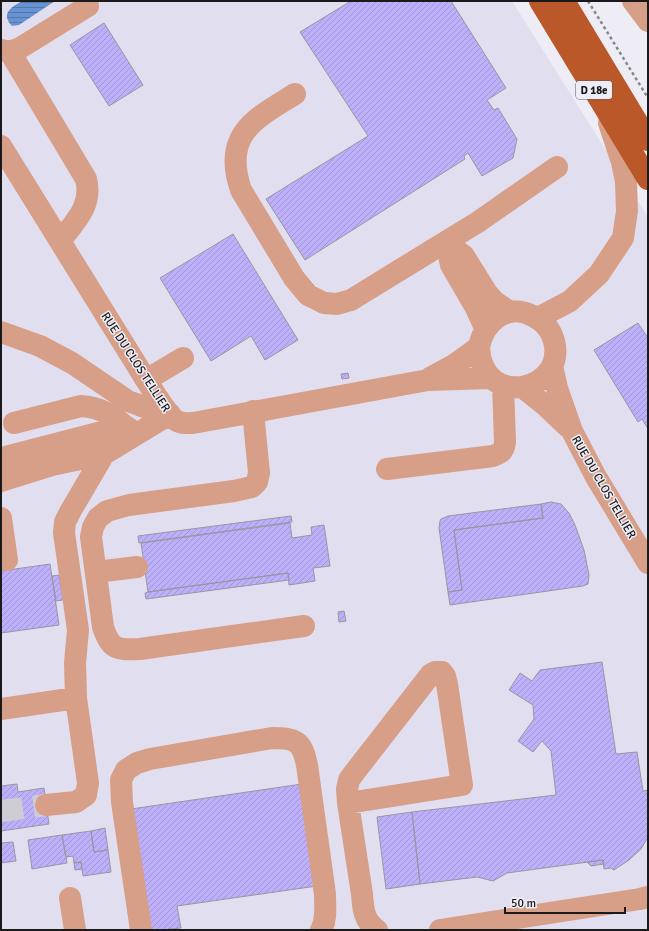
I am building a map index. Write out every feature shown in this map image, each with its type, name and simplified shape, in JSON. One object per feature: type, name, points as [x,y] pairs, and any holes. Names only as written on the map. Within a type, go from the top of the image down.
[{"type":"main road","name":"D 18e","points":[[540,1],[648,179]]},
{"type":"main road","name":"D 18e","points":[[564,1],[648,140]]},
{"type":"street","points":[[634,1],[648,21]]},
{"type":"street","points":[[60,241],[84,209],[88,198],[89,188],[86,179],[5,51],[20,48],[88,6]]},
{"type":"street","points":[[295,94],[262,114],[245,130],[237,146],[234,160],[235,174],[241,190],[294,278],[308,295],[324,303],[337,304],[351,300],[446,242],[557,167]]},
{"type":"street","points":[[446,242],[464,256],[494,302],[510,312],[525,313],[538,318],[570,300],[599,274],[623,238],[627,211],[626,182],[622,162],[605,109]]},
{"type":"street","name":"RUE DU CLOS TELLIER","points":[[1,146],[146,380],[170,414],[177,421],[188,423],[428,380],[531,385],[539,381],[552,366]]},
{"type":"street","points":[[446,242],[451,265],[476,308],[482,338]]},
{"type":"street","name":"RUE DU CLOS TELLIER","points":[[428,380],[454,365],[482,338],[496,318],[510,312]]},
{"type":"street","name":"RUE DU CLOS TELLIER","points":[[538,318],[552,335],[555,350],[552,366],[556,388],[572,431],[596,477],[648,563]]},
{"type":"street","points":[[1,332],[40,346],[72,363],[128,401],[170,414]]},
{"type":"street","name":"RUE DU CLOS TELLIER","points":[[482,338],[479,357],[483,366],[505,384],[546,406],[572,431]]},
{"type":"street","points":[[146,380],[183,358]]},
{"type":"street","points":[[387,469],[500,454],[504,449],[505,442],[505,384]]},
{"type":"street","points":[[14,423],[81,406],[90,406],[114,416],[131,430]]},
{"type":"street","points":[[253,412],[260,473],[257,482],[252,487],[234,491],[129,505],[107,511],[98,518],[93,527],[91,536],[104,627],[108,639],[114,646],[124,649],[140,649],[304,626]]},
{"type":"street","points":[[1,458],[131,430],[170,414]]},
{"type":"street","points":[[46,805],[76,802],[86,795],[88,783],[76,698],[75,664],[78,630],[64,533],[65,522],[104,454],[131,430]]},
{"type":"street","points":[[1,481],[52,465],[104,454]]},
{"type":"street","points":[[1,518],[7,560]]},
{"type":"street","points":[[96,572],[137,568]]},
{"type":"street","points":[[348,803],[462,785],[447,684],[445,676],[442,672],[435,672],[431,674],[349,780],[348,803],[363,908],[365,917],[370,925],[377,930]]},
{"type":"street","points":[[1,709],[76,698]]},
{"type":"street","points":[[141,930],[122,802],[121,780],[126,770],[137,763],[150,759],[272,738],[287,738],[297,742],[304,750],[325,894],[326,914],[324,925],[321,930]]},
{"type":"street","points":[[440,930],[640,900],[648,897]]},
{"type":"street","points":[[70,898],[75,930]]},
{"type":"path","points":[[588,1],[648,98]]},
{"type":"shaded area","points":[[1,1],[512,1],[648,217],[648,930],[1,930]]},
{"type":"water","points":[[22,1],[55,1],[19,25],[12,26],[7,14],[11,8]]},
{"type":"building","points":[[351,1],[451,1],[506,88],[487,100],[494,110],[498,108],[517,139],[513,158],[482,176],[468,153],[464,156],[465,159],[305,260],[266,199],[368,136],[300,32]]},
{"type":"building","points":[[104,23],[143,85],[109,106],[70,45]]},
{"type":"building","points":[[233,234],[298,340],[265,360],[251,336],[211,361],[160,278]]},
{"type":"building","points":[[638,323],[648,338],[648,429],[642,419],[638,422],[594,350]]},
{"type":"building","points":[[348,373],[349,378],[342,379],[341,374]]},
{"type":"building","points":[[551,502],[561,504],[569,513],[575,525],[584,550],[589,575],[588,584],[583,586],[450,605],[448,592],[462,590],[454,530],[543,518],[541,504]]},
{"type":"building","points":[[541,504],[543,518],[454,530],[462,590],[448,592],[439,528],[441,519],[448,516]]},
{"type":"building","points":[[291,516],[292,522],[139,543],[138,536]]},
{"type":"building","points":[[290,523],[292,538],[312,535],[311,527],[324,525],[330,566],[313,568],[315,581],[289,585],[288,573],[148,592],[141,543]]},
{"type":"building","points":[[50,564],[59,625],[1,633],[1,571]]},
{"type":"building","points":[[288,573],[289,580],[146,599],[145,593],[148,592]]},
{"type":"building","points":[[59,575],[63,600],[56,601],[52,576]]},
{"type":"building","points":[[344,611],[346,621],[339,622],[338,612]]},
{"type":"building","points":[[602,662],[616,754],[637,752],[643,791],[648,790],[648,837],[641,849],[629,860],[614,870],[611,868],[604,869],[603,860],[507,873],[493,881],[477,877],[420,884],[412,812],[556,795],[551,751],[542,741],[533,752],[518,741],[534,719],[533,705],[509,690],[520,673],[532,681],[540,670]]},
{"type":"building","points":[[17,784],[18,792],[44,788],[49,824],[1,831],[1,786]]},
{"type":"building","points":[[302,784],[317,886],[177,906],[181,928],[149,930],[131,809]]},
{"type":"building","points":[[412,812],[420,884],[386,889],[377,817]]},
{"type":"building","points":[[105,828],[108,850],[94,852],[91,831]]},
{"type":"building","points":[[91,831],[94,852],[108,850],[111,872],[83,876],[81,862],[74,863],[73,856],[66,857],[62,835]]},
{"type":"building","points":[[62,835],[67,863],[32,869],[28,840]]},
{"type":"building","points":[[13,842],[16,861],[1,863],[1,843]]},
{"type":"building","points":[[603,860],[604,864],[591,866],[587,862]]},
{"type":"building","points":[[81,862],[82,869],[75,870],[74,863]]},
{"type":"tunnel","points":[[1,811],[46,805]]}]
